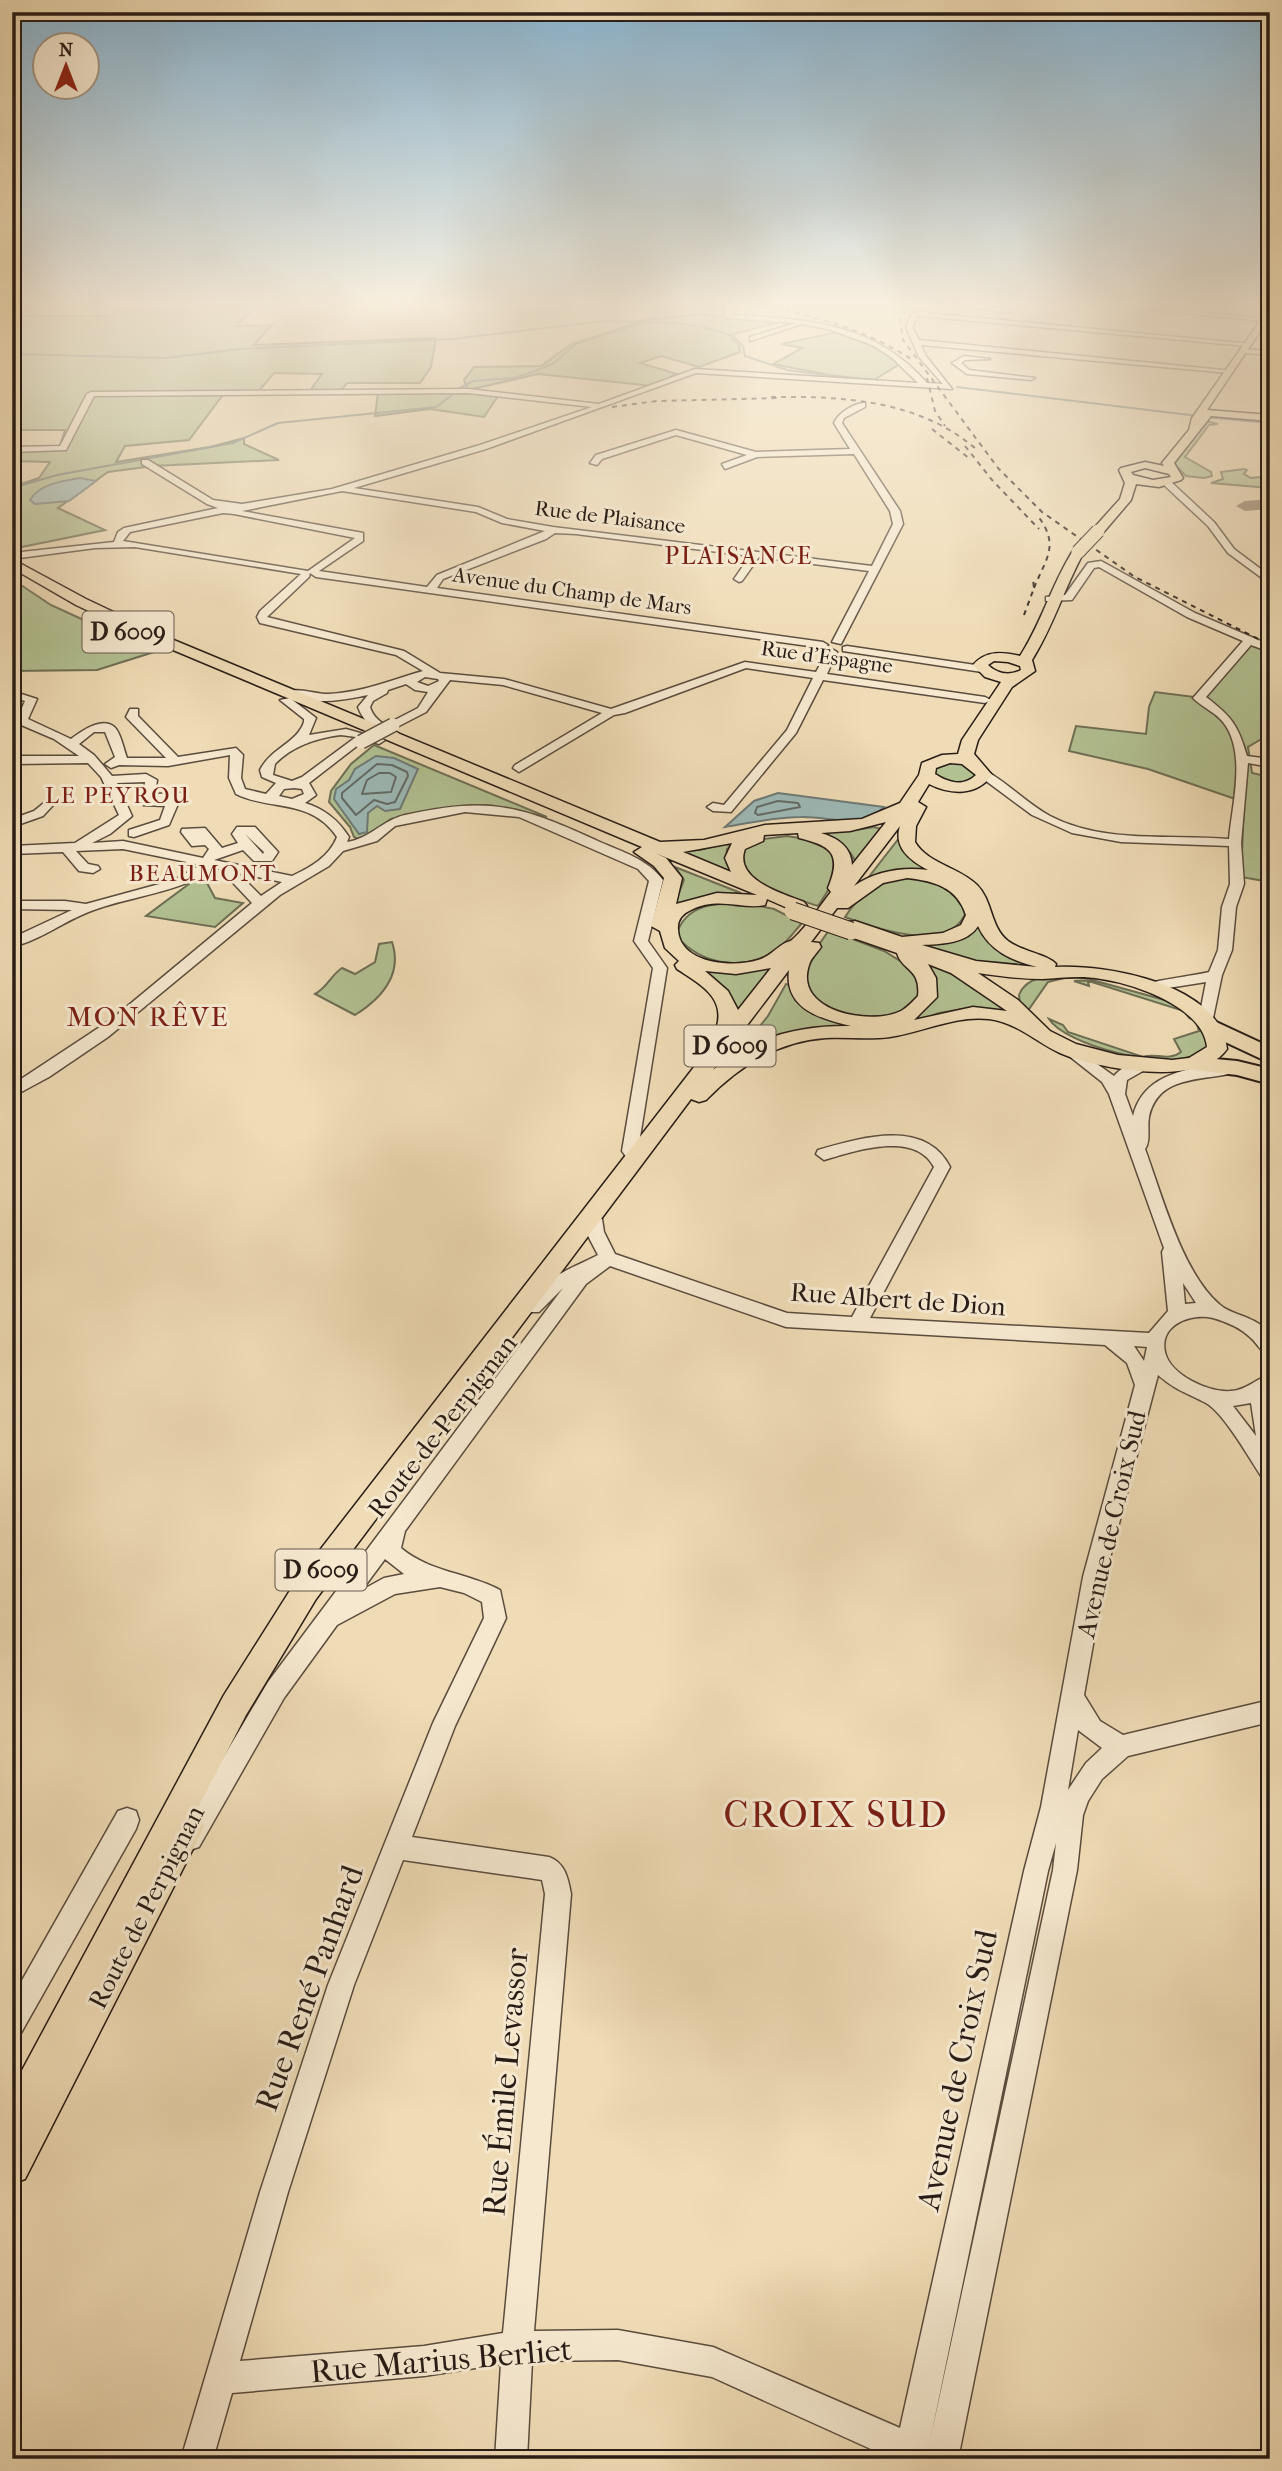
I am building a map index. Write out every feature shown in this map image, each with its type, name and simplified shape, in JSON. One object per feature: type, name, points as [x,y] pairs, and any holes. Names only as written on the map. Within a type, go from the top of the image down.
[{"type":"highway","points":[[1210,1023],[1270,1056]]},
{"type":"highway","points":[[1194,1064],[1237,1068],[1270,1077]]},
{"type":"main road","points":[[1125,500],[1131,483],[1125,470],[1165,457],[1186,427],[1199,416]]},
{"type":"main road","points":[[970,762],[966,754],[970,740],[1007,684],[1028,670],[1025,660],[1043,631],[1069,563],[1136,491],[1147,484],[1177,478],[1168,463],[1201,416]]},
{"type":"main road","points":[[1145,465],[1174,472]]},
{"type":"main road","points":[[1128,477],[1161,483]]},
{"type":"main road","name":"D 6009","points":[[15,558],[121,622],[379,740],[617,840],[958,969],[1011,1004],[1043,1035],[1069,1049],[1145,1064],[1194,1064]]},
{"type":"main road","name":"D 6009","points":[[12,571],[89,614],[602,823],[769,895],[795,909]]},
{"type":"main road","points":[[1008,657],[1021,648],[1054,598]]},
{"type":"main road","points":[[948,759],[966,724],[991,690],[986,669],[989,658],[1008,657],[1026,664]]},
{"type":"main road","points":[[986,669],[1014,677]]},
{"type":"main road","points":[[602,823],[668,846],[688,848],[707,846],[781,827],[855,827],[884,820],[916,800],[932,789],[961,787],[981,779],[979,767],[970,762],[948,759],[928,766],[927,775],[916,800],[906,828],[909,846],[917,855],[967,884],[982,904],[986,926],[1008,949],[1028,960],[1081,972]]},
{"type":"main road","points":[[927,775],[947,786]]},
{"type":"main road","points":[[795,909],[749,897],[703,899],[676,913],[668,923],[668,935],[683,956],[700,964],[738,969],[761,965],[780,957],[825,918],[916,800]]},
{"type":"main road","points":[[769,895],[738,873],[734,866],[736,851],[751,838],[791,832],[814,836],[830,842],[844,857],[846,870],[825,918],[799,965],[798,983],[803,998],[816,1009],[836,1017],[886,1021],[907,1016],[927,997],[929,986],[921,967],[884,940]]},
{"type":"main road","name":"D 6009","points":[[617,840],[660,862],[670,872],[673,886],[660,925],[661,940],[671,955],[720,992],[730,1008],[727,1030],[707,1064]]},
{"type":"main road","name":"D 6009","points":[[825,918],[876,880],[907,874],[930,876],[951,883],[967,893],[975,905],[976,913],[971,926],[946,939],[884,940]]},
{"type":"main road","name":"Route de Perpignan","points":[[12,2126],[235,1705],[306,1590],[635,1157],[825,918]]},
{"type":"main road","name":"Route de Perpignan","points":[[12,2166],[144,1914],[235,1730],[316,1596],[365,1526],[825,918]]},
{"type":"main road","name":"D 6009","points":[[884,940],[999,971],[1081,972],[1125,978],[1184,1003],[1210,1023]]},
{"type":"main road","points":[[1011,1004],[1009,995],[1020,979],[1041,973]]},
{"type":"main road","points":[[663,1133],[715,1077],[741,1057],[780,1040],[806,1034],[889,1031],[964,1012],[981,1011],[998,1013],[1043,1035]]},
{"type":"main road","points":[[1194,1064],[1217,1049],[1218,1041],[1210,1023]]},
{"type":"street","points":[[12,450],[63,448],[79,416]]},
{"type":"street","points":[[239,509],[342,488],[483,447],[573,416]]},
{"type":"street","points":[[713,807],[727,810],[792,731],[897,529],[898,520],[838,423],[841,416]]},
{"type":"street","points":[[594,463],[599,457],[676,432],[756,454],[854,451]]},
{"type":"street","points":[[725,466],[756,454]]},
{"type":"street","points":[[145,462],[224,508]]},
{"type":"street","points":[[1161,483],[1211,524],[1231,551],[1270,581]]},
{"type":"street","name":"Rue de Plaisance","points":[[342,488],[478,510],[497,520],[552,530],[876,569]]},
{"type":"street","points":[[118,544],[121,534],[127,530],[224,508],[360,535],[360,539],[310,573],[264,613],[264,621],[391,651],[412,660],[440,680]]},
{"type":"street","points":[[430,590],[440,577],[543,537],[552,530]]},
{"type":"street","name":"Avenue du Champ de Mars","points":[[15,558],[118,544],[148,546],[310,573],[986,669]]},
{"type":"street","points":[[739,579],[757,553]]},
{"type":"street","points":[[1054,598],[1070,597],[1091,565],[1101,564],[1191,615],[1270,649]]},
{"type":"street","points":[[1210,1023],[1215,975],[1225,950],[1229,907],[1237,884],[1235,843],[1242,759],[1240,747],[1229,724],[1199,698],[1250,640]]},
{"type":"street","points":[[392,724],[425,703],[428,696],[417,682],[419,667],[412,660]]},
{"type":"street","name":"Rue d'Espagne","points":[[519,768],[611,712],[621,711],[745,665],[985,700]]},
{"type":"street","points":[[285,695],[341,698],[417,682],[472,678],[504,682],[611,712]]},
{"type":"street","points":[[272,796],[276,788],[294,784],[316,774],[340,751],[422,710],[440,680]]},
{"type":"street","points":[[405,741],[377,725],[364,707],[380,692],[417,682]]},
{"type":"street","points":[[12,694],[31,699],[17,719],[72,744],[101,768],[141,848]]},
{"type":"street","points":[[272,796],[259,776],[261,762],[270,753],[295,740],[310,725],[310,718],[285,695]]},
{"type":"street","points":[[134,711],[132,717],[174,760]]},
{"type":"street","points":[[72,744],[92,729],[109,728],[121,758],[119,761]]},
{"type":"street","points":[[310,793],[294,784],[268,777],[266,770],[273,756],[330,732],[359,734],[379,740]]},
{"type":"street","points":[[288,803],[304,800],[318,777],[359,741]]},
{"type":"street","points":[[12,1092],[72,1057],[130,1013],[185,963],[261,902],[291,880],[327,861],[341,847],[343,837],[335,823],[318,813],[272,796],[250,796],[240,791],[235,778],[237,755],[232,751],[174,760],[119,761],[101,768]]},
{"type":"street","points":[[12,760],[90,759]]},
{"type":"street","points":[[1242,759],[1270,763]]},
{"type":"street","points":[[981,779],[1008,789],[1039,816],[1077,831],[1121,839],[1210,840],[1235,843]]},
{"type":"street","points":[[108,780],[152,780],[148,802],[173,802],[165,822],[134,832]]},
{"type":"street","points":[[310,793],[310,803],[318,813]]},
{"type":"street","points":[[12,823],[35,815],[47,808],[50,802]]},
{"type":"street","points":[[341,847],[372,838],[391,823],[405,819],[484,808],[537,818],[643,866],[656,880],[641,941],[660,968],[630,1151],[635,1157]]},
{"type":"street","points":[[69,847],[105,831],[126,816]]},
{"type":"street","points":[[12,943],[40,933],[86,908],[179,883],[196,875],[210,861],[216,849],[208,840]]},
{"type":"street","points":[[12,850],[123,845],[291,880]]},
{"type":"street","points":[[210,861],[246,845]]},
{"type":"street","points":[[69,847],[83,868],[93,869]]},
{"type":"street","points":[[226,868],[251,896],[261,902]]},
{"type":"street","points":[[12,905],[65,905],[86,908]]},
{"type":"street","points":[[1149,987],[1185,983],[1215,975]]},
{"type":"street","points":[[1069,1049],[1108,1079],[1117,1094],[1170,1241],[1197,1292],[1214,1311]]},
{"type":"street","points":[[1117,1094],[1118,1081],[1124,1074],[1145,1064]]},
{"type":"street","points":[[1141,1158],[1139,1134],[1142,1104],[1155,1089],[1191,1073],[1237,1068]]},
{"type":"street","points":[[824,1154],[865,1142],[908,1143],[932,1150],[942,1167],[858,1323]]},
{"type":"street","points":[[596,1223],[595,1232],[608,1258]]},
{"type":"street","points":[[1170,1241],[1177,1313],[1200,1310],[1235,1317],[1251,1327],[1270,1349]]},
{"type":"street","points":[[533,1307],[554,1285],[608,1258]]},
{"type":"street","points":[[144,1914],[276,1690],[580,1279],[608,1258]]},
{"type":"street","name":"Rue Albert de Dion","points":[[608,1258],[786,1320],[1111,1339],[1155,1347]]},
{"type":"street","name":"Avenue de Croix Sud","points":[[919,2455],[1036,1871],[1053,1807],[1094,1577],[1161,1325],[1177,1313]]},
{"type":"street","points":[[1111,1339],[1124,1346],[1133,1357],[1145,1385]]},
{"type":"street","points":[[1155,1347],[1164,1369],[1183,1386],[1214,1398],[1248,1398],[1266,1387]]},
{"type":"street","points":[[1266,1387],[1260,1405],[1270,1446]]},
{"type":"street","points":[[1214,1398],[1242,1430],[1270,1473]]},
{"type":"street","name":"Rue René Panhard","points":[[197,2459],[274,2192],[341,1985],[445,1723],[495,1618],[492,1597],[474,1585],[423,1575],[404,1566],[390,1551],[395,1530]]},
{"type":"street","name":"Rue René Panhard","points":[[328,1621],[392,1585],[448,1578]]},
{"type":"street","points":[[1073,1696],[1082,1720],[1099,1736],[1122,1746]]},
{"type":"street","points":[[942,2459],[1065,1870],[1071,1815],[1078,1795],[1094,1771],[1122,1746],[1270,1711]]},
{"type":"street","points":[[12,2024],[127,1820]]},
{"type":"street","name":"Rue Émile Levassor","points":[[395,1847],[549,1869],[556,1880],[558,1894],[516,2346],[511,2459]]},
{"type":"street","points":[[12,1990],[41,1972]]},
{"type":"street","name":"Rue Marius Berliet","points":[[219,2378],[331,2371],[424,2361],[516,2346],[618,2345],[713,2362],[919,2455]]},
{"type":"green space","points":[[12,416],[207,416],[189,440],[125,446],[116,462],[210,447],[244,438],[244,444],[279,460],[153,466],[108,472],[58,508],[105,530],[12,549],[12,487],[39,478],[50,462],[12,461],[12,447],[60,446],[65,430],[12,430]]},
{"type":"green space","points":[[1206,421],[1218,424],[1209,425],[1185,457],[1211,472],[1212,476],[1186,476],[1174,464]]},
{"type":"green space","points":[[1247,470],[1244,474],[1251,478],[1260,477],[1270,488],[1211,483],[1223,479],[1221,472]]},
{"type":"green space","points":[[12,579],[51,605],[154,652],[97,670],[12,671],[12,610],[17,607],[12,604]]},
{"type":"green space","points":[[1243,641],[1270,652],[1270,734],[1248,747],[1252,773],[1270,777],[1270,882],[1241,877],[1244,802],[1148,769],[1069,751],[1076,726],[1146,734],[1149,707],[1155,692],[1194,697]]},
{"type":"green space","points":[[374,745],[547,817],[486,805],[461,806],[391,819],[360,840],[354,837],[350,827],[329,802],[331,791],[351,764]]},
{"type":"green space","points":[[943,761],[963,762],[979,775],[960,785],[932,775],[936,764]]},
{"type":"green space","points":[[874,827],[882,829],[855,861],[842,844],[810,831],[856,830]]},
{"type":"green space","points":[[787,836],[812,840],[833,852],[836,878],[818,906],[761,885],[743,869],[745,848],[764,839]]},
{"type":"green space","points":[[900,837],[947,877],[907,871],[868,878]]},
{"type":"green space","points":[[739,840],[727,849],[726,862],[732,874],[678,851],[700,850]]},
{"type":"green space","points":[[675,867],[741,893],[695,899],[671,914],[684,880]]},
{"type":"green space","points":[[903,878],[918,878],[948,887],[967,909],[959,923],[947,932],[913,935],[845,917],[870,890]]},
{"type":"green space","name":"BEAUMONT","points":[[193,881],[206,881],[215,898],[243,903],[215,927],[146,916]]},
{"type":"green space","points":[[745,903],[774,909],[802,923],[775,951],[749,962],[710,959],[686,946],[676,936],[680,925],[694,911],[713,905]]},
{"type":"green space","points":[[978,925],[1032,965],[1030,967],[974,962],[922,945],[959,938]]},
{"type":"green space","points":[[829,930],[884,951],[916,971],[919,994],[909,1008],[877,1017],[858,1016],[823,1003],[811,992],[805,972],[813,953]]},
{"type":"green space","points":[[392,942],[395,965],[388,985],[374,1001],[355,1015],[315,994],[342,968],[355,974],[375,962],[379,944]]},
{"type":"green space","points":[[924,962],[969,983],[1008,1012],[969,1008],[939,1013],[912,1023],[851,1029],[736,1056],[768,1016],[786,984],[791,985],[795,1000],[806,1010],[837,1022],[917,1015],[935,997]]},
{"type":"green space","points":[[779,966],[741,1015],[699,967]]},
{"type":"green space","points":[[1076,975],[1048,982],[1027,1012],[1020,1003],[1019,995],[1023,988],[1036,979]]},
{"type":"green space","points":[[1092,980],[1172,1002],[1198,1018],[1210,1046],[1193,1059],[1160,1061],[1138,1058],[1074,1038],[1049,1019],[1063,1025],[1068,1032],[1143,1057],[1176,1055],[1181,1052],[1174,1039],[1199,1031],[1196,1021],[1189,1018],[1184,1011],[1092,982],[1088,982],[1089,986],[1074,981]]},
{"type":"water","points":[[80,478],[96,481],[69,501],[35,504],[30,500],[45,487]]},
{"type":"water","points":[[376,756],[394,758],[418,769],[400,809],[385,811],[377,806],[368,813],[367,832],[359,834],[334,799],[336,789],[349,780],[355,769]]},
{"type":"water","points":[[778,793],[884,807],[865,819],[845,821],[791,817],[725,827],[754,801]]},
{"type":"waterway","points":[[12,493],[19,486],[57,475],[233,443],[278,423],[344,416]]},
{"type":"waterway","points":[[1205,417],[1270,423]]},
{"type":"taxiway","points":[[1245,506],[1270,504]]},
{"type":"railway","points":[[920,416],[954,433],[976,449]]},
{"type":"railway","points":[[939,416],[945,426]]},
{"type":"railway","points":[[960,416],[998,468],[1042,512],[1135,577],[1270,645]]},
{"type":"railway","points":[[932,429],[970,459]]},
{"type":"railway","points":[[965,446],[992,480],[1039,529]]},
{"type":"railway","points":[[1034,588],[1050,544],[1045,526],[1038,516]]},
{"type":"railway","points":[[1033,579],[1034,588]]},
{"type":"railway","points":[[1024,615],[1034,588]]},
{"type":"district","name":"PLAISANCE","points":[[739,556]]},
{"type":"district","name":"LE PEYROU","points":[[118,795]]},
{"type":"district","name":"BEAUMONT","points":[[203,873]]},
{"type":"district","name":"MON RÊVE","points":[[148,1016]]},
{"type":"district","name":"CROIX SUD","points":[[836,1814]]}]
